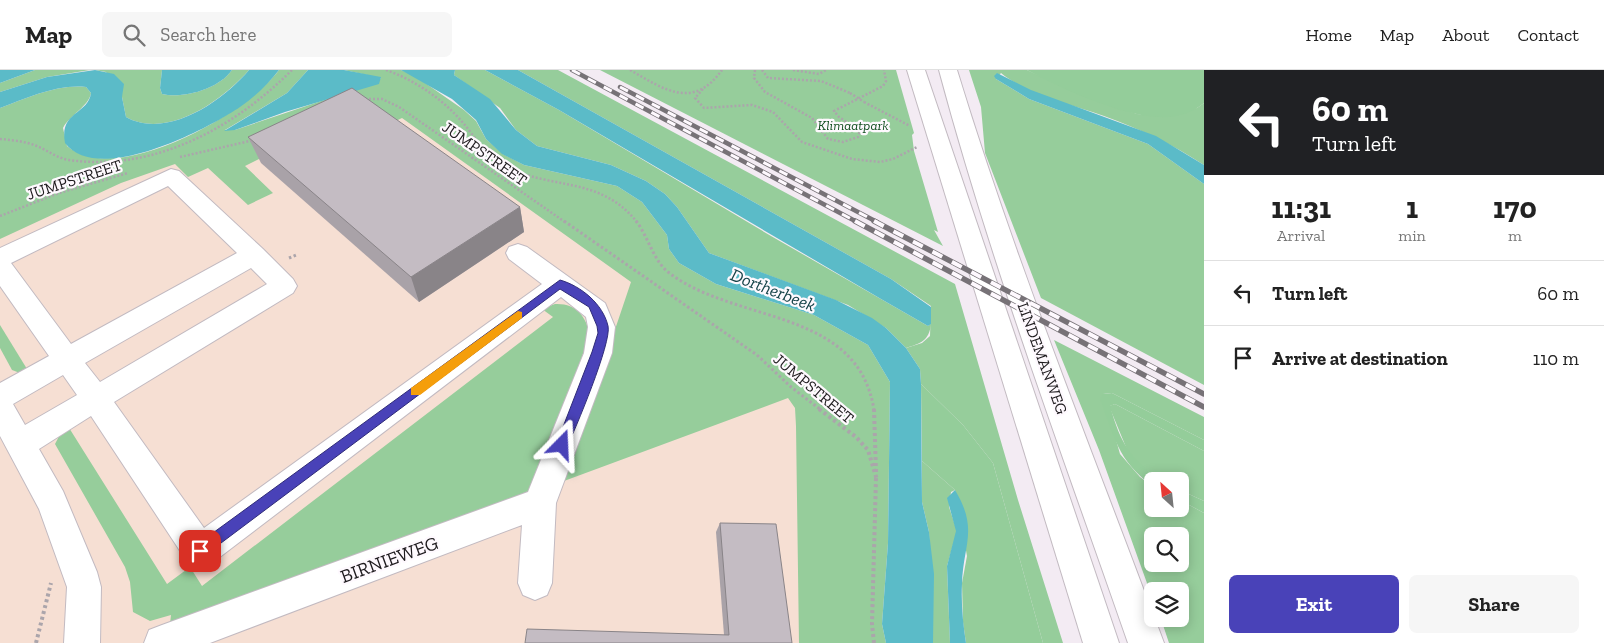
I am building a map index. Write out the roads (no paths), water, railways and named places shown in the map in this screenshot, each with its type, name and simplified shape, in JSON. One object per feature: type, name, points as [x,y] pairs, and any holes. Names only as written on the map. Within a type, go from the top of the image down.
[{"type":"street","name":"LINDEMANWEG","points":[[916,70],[1101,643]]},
{"type":"street","name":"LINDEMANWEG","points":[[948,70],[972,154],[1013,275],[1146,643]]},
{"type":"street","points":[[0,258],[171,176],[284,286],[20,444]]},
{"type":"street","points":[[518,253],[560,284],[593,305],[603,326],[598,352],[540,503],[535,583]]},
{"type":"street","points":[[0,397],[254,255]]},
{"type":"street","points":[[0,268],[96,399],[200,551],[560,284]]},
{"type":"street","points":[[0,408],[52,502],[80,572],[84,587],[82,643]]},
{"type":"street","name":"BIRNIEWEG","points":[[162,643],[540,503]]},
{"type":"water","points":[[0,70],[35,70],[0,83]]},
{"type":"water","points":[[95,70],[114,74],[124,84],[122,97],[126,117],[142,123],[159,124],[193,114],[209,105],[225,94],[249,70],[279,70],[256,95],[224,117],[178,140],[126,157],[101,159],[81,155],[65,143],[64,133],[66,125],[89,100],[91,93],[86,87],[53,90],[0,108],[0,92],[47,77]]},
{"type":"water","points":[[162,70],[232,70],[226,77],[210,87],[190,94],[171,95],[162,94],[160,88]]},
{"type":"water","points":[[308,70],[344,70],[381,77],[379,84],[285,112],[235,130],[224,131],[287,93]]},
{"type":"water","name":"Dortherbeek","points":[[401,70],[455,70],[454,75],[490,99],[516,130],[537,146],[611,165],[646,181],[665,194],[677,207],[709,253],[836,300],[872,318],[886,328],[906,348],[920,369],[922,502],[929,532],[934,574],[933,643],[886,643],[882,624],[888,543],[890,382],[868,345],[814,315],[716,284],[679,263],[669,249],[667,235],[642,202],[617,186],[524,165],[502,154],[486,139],[476,120],[452,99]]},
{"type":"water","points":[[485,70],[518,70],[891,279],[931,307],[931,324],[928,326],[559,110]]},
{"type":"water","points":[[997,73],[1031,90],[1156,136],[1204,165],[1204,184],[1148,144],[1029,99],[996,79],[994,76]]},
{"type":"water","points":[[955,490],[962,504],[968,527],[962,591],[962,614],[966,643],[950,643],[947,566],[956,531],[947,498]]},
{"type":"railway","points":[[572,70],[857,222]]},
{"type":"railway","points":[[620,87],[877,222]]},
{"type":"railway","points":[[855,221],[1204,407]]},
{"type":"railway","points":[[874,221],[1204,394]]},
{"type":"park label","name":"Klimaatpark","points":[[853,125]]}]
